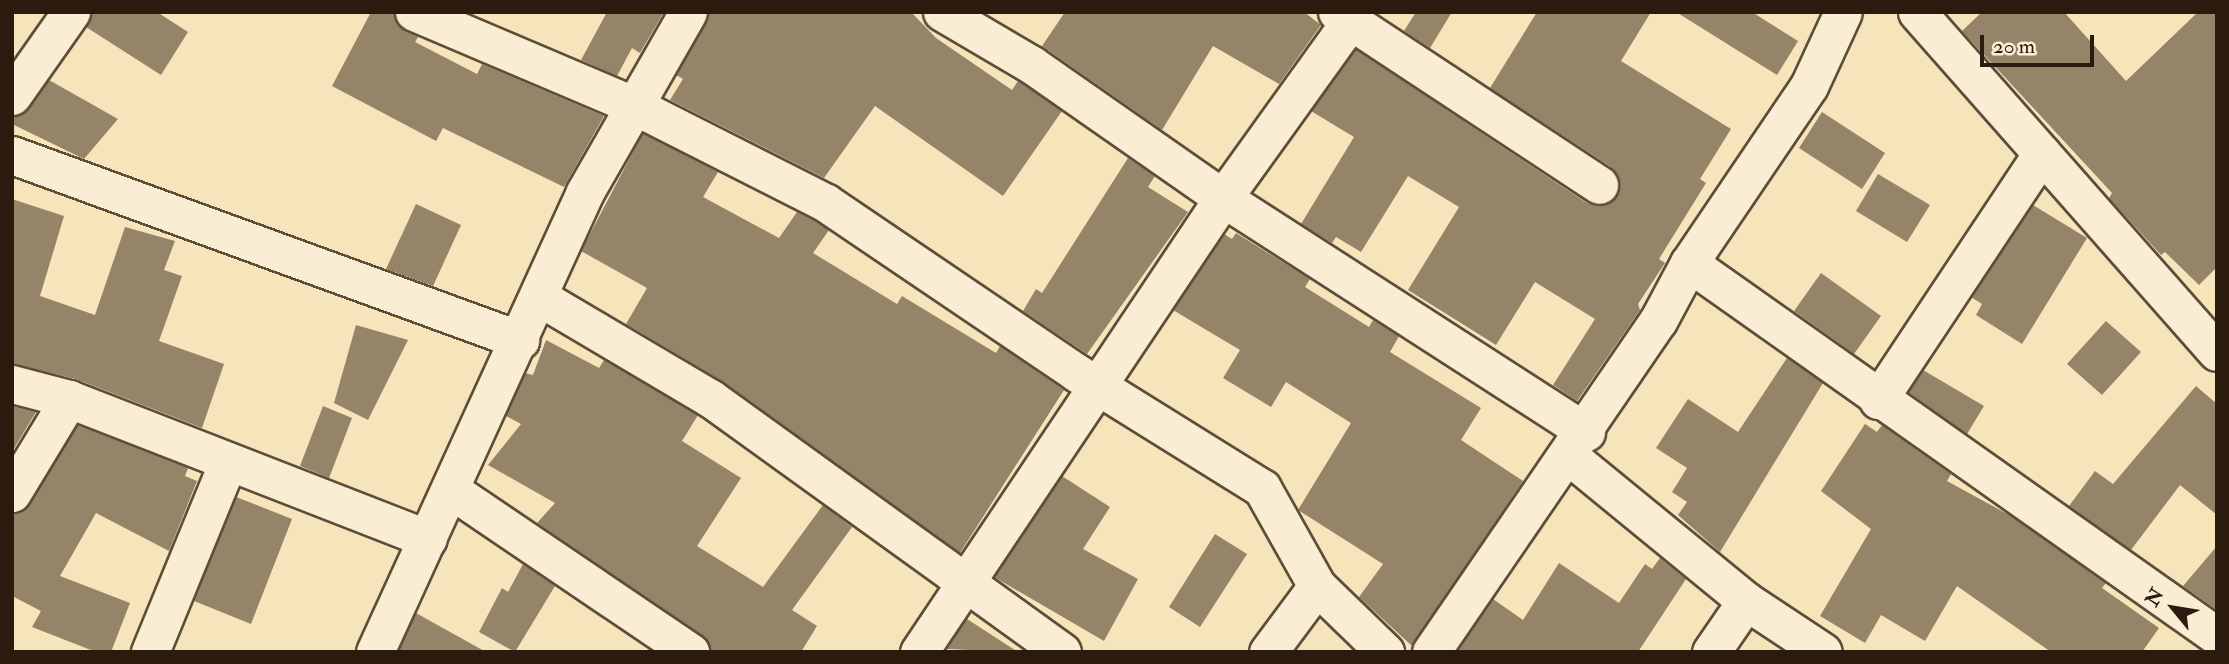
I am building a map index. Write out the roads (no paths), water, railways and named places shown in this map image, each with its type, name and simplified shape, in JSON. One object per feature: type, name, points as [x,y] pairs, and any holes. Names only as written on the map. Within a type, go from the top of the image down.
[{"type":"street","points":[[12,96],[71,12]]},
{"type":"street","points":[[414,12],[633,105],[826,203],[1098,386],[1262,488],[1317,586],[1385,652]]},
{"type":"street","points":[[375,652],[520,340],[585,192],[688,12]]},
{"type":"street","points":[[942,12],[1032,65],[1578,444],[1746,601],[1823,652]]},
{"type":"street","points":[[1430,652],[1578,444],[1689,263],[1809,86],[1843,12]]},
{"type":"street","points":[[1917,12],[2217,352]]},
{"type":"street","points":[[919,652],[968,584],[1343,17],[1599,185]]},
{"type":"street","points":[[1878,400],[2042,153]]},
{"type":"street","points":[[12,155],[520,340]]},
{"type":"street","points":[[1689,263],[1878,400],[2217,636]]},
{"type":"street","points":[[539,297],[710,398],[1062,652]]},
{"type":"street","points":[[12,384],[69,399],[428,539]]},
{"type":"street","points":[[12,493],[69,399]]},
{"type":"street","points":[[150,652],[228,462]]},
{"type":"street","points":[[451,491],[690,652]]},
{"type":"street","points":[[1268,652],[1317,586]]},
{"type":"street","points":[[1711,652],[1746,601]]}]
